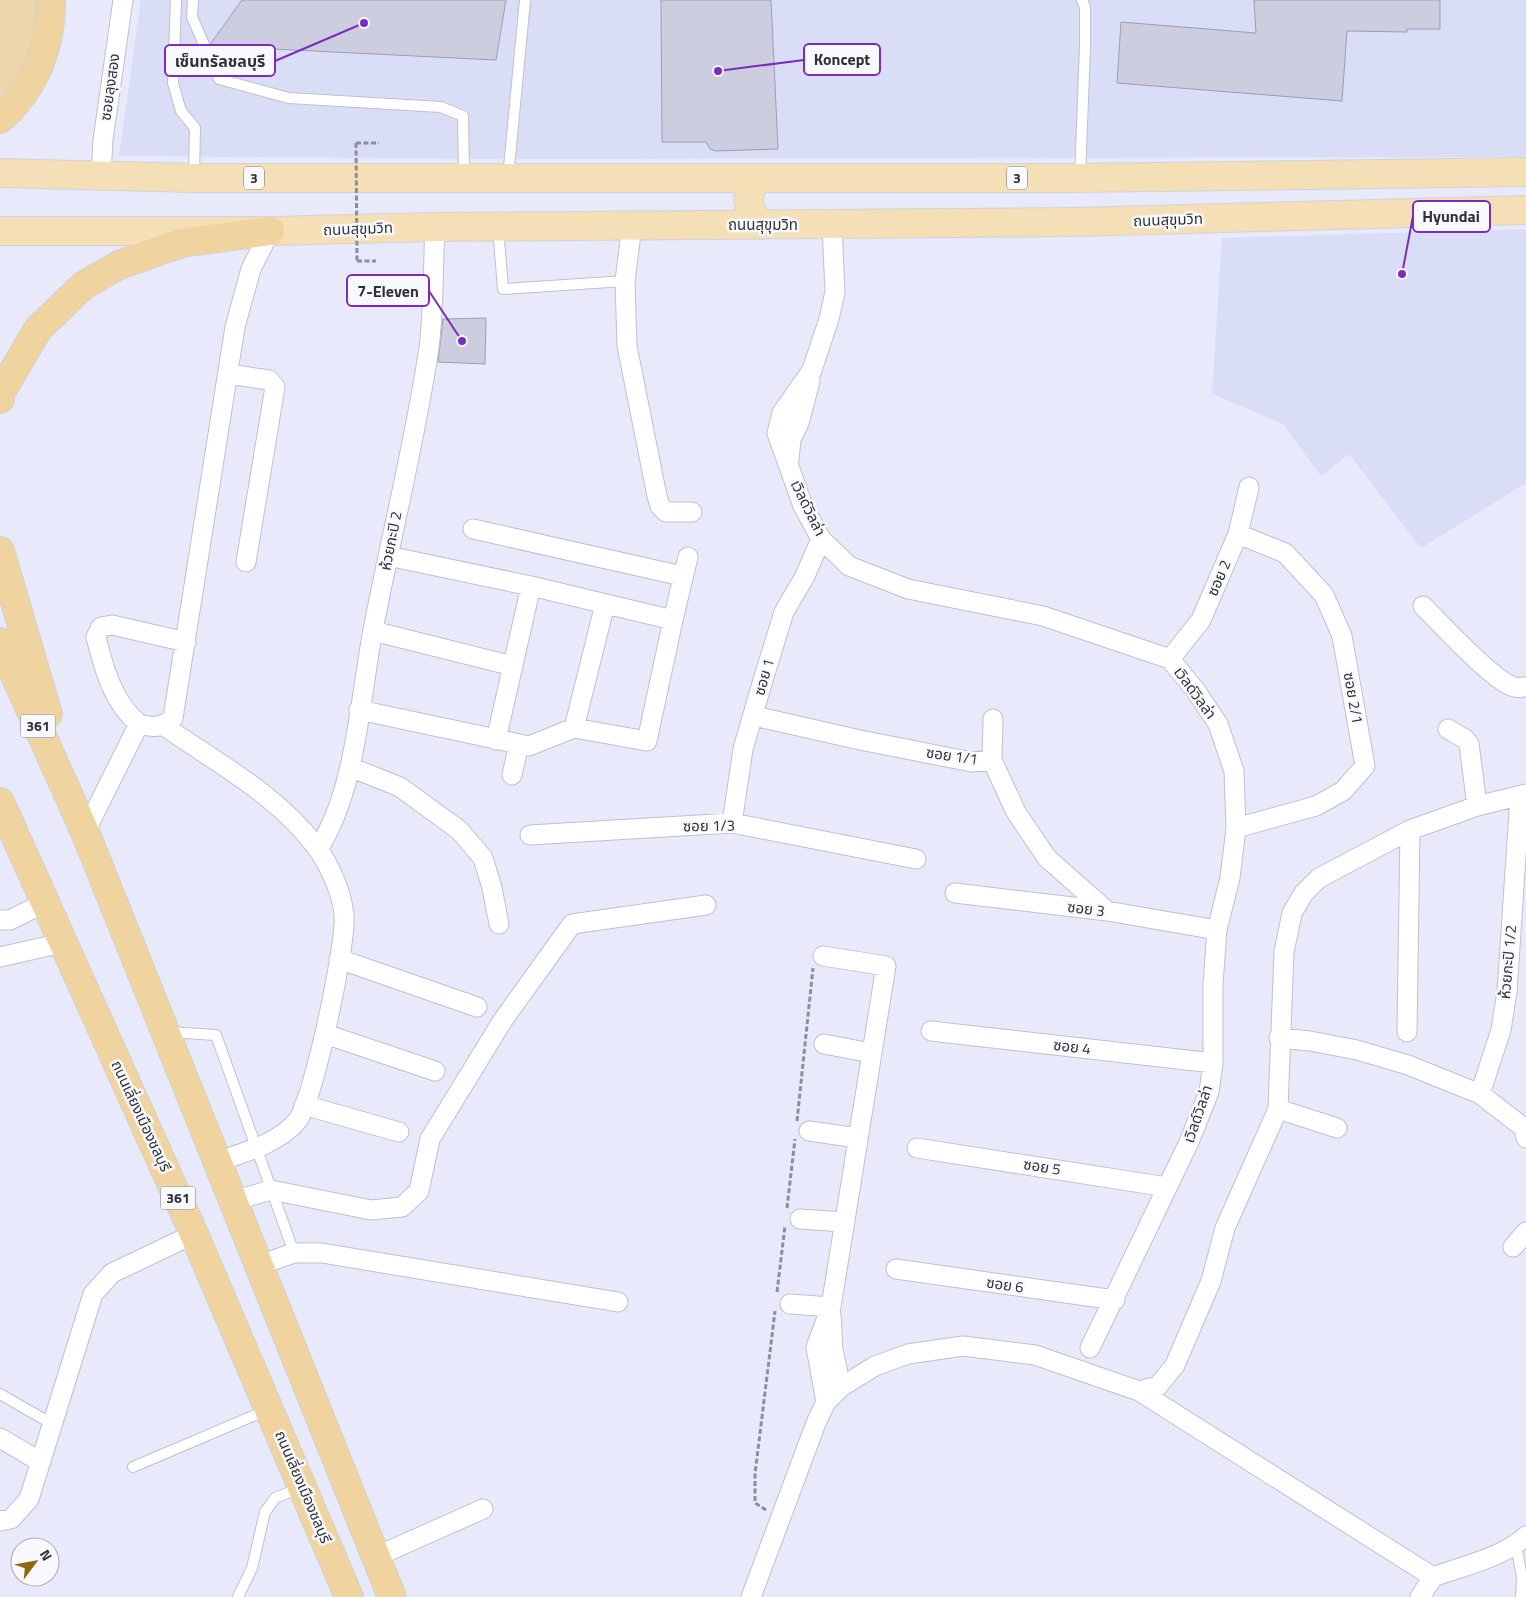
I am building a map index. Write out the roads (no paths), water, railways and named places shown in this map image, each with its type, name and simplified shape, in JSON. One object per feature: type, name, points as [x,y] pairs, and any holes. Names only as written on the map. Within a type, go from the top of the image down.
[{"type":"highway","points":[[0,119],[22,96],[41,60],[46,44],[51,0]]},
{"type":"highway","points":[[0,399],[1,392],[38,330],[84,285],[119,265],[181,243],[270,231]]},
{"type":"highway","points":[[0,551],[81,822]]},
{"type":"highway","name":"361","points":[[0,642],[81,822],[392,1597]]},
{"type":"highway","name":"ถนนเลี่ยงเมืองชลบุรี","points":[[0,802],[271,1409],[349,1597]]},
{"type":"main road","name":"3","points":[[0,173],[194,178],[1080,178],[1526,172]]},
{"type":"main road","points":[[759,178],[751,185],[747,201],[754,217],[761,225]]},
{"type":"main road","name":"ถนนสุขุมวิท","points":[[0,231],[270,231],[435,226],[1075,222],[1526,210]]},
{"type":"street","name":"ซอยลุงสอง","points":[[101,175],[103,140],[123,0]]},
{"type":"street","name":"เวิลด์วิลล่า","points":[[832,224],[835,292],[823,342],[812,370],[799,423],[791,439],[788,466],[803,506],[821,539],[849,566],[908,590],[1042,616],[1170,659],[1196,691],[1218,724],[1234,771],[1236,828],[1230,878],[1218,930],[1213,984],[1213,1064],[1209,1092],[1189,1142],[1115,1300],[1090,1348]]},
{"type":"street","points":[[632,225],[625,281],[627,346],[660,506],[666,512],[692,512]]},
{"type":"street","name":"ห้วยกะปิ 2","points":[[318,849],[330,830],[350,768],[373,631],[429,345],[435,226]]},
{"type":"street","points":[[186,642],[112,625],[101,627],[96,637],[111,687],[126,713],[140,724],[153,728],[164,726],[173,718],[186,642],[235,327],[251,269],[270,231]]},
{"type":"street","points":[[228,374],[269,380],[275,387],[246,562]]},
{"type":"street","name":"ซอย 2","points":[[1170,659],[1201,620],[1238,534],[1250,487]]},
{"type":"street","points":[[473,529],[682,576]]},
{"type":"street","name":"ซอย 2/1","points":[[1236,828],[1316,806],[1343,791],[1365,766],[1342,636],[1324,595],[1285,553],[1238,534]]},
{"type":"street","name":"ซอย 1","points":[[732,823],[744,749],[784,612],[805,576],[821,539]]},
{"type":"street","points":[[388,556],[531,586],[673,620]]},
{"type":"street","points":[[359,710],[529,746],[574,728],[647,741],[682,576],[688,557]]},
{"type":"street","points":[[496,740],[531,586]]},
{"type":"street","points":[[574,728],[605,604]]},
{"type":"street","points":[[1423,606],[1468,651],[1496,675],[1514,687],[1526,687]]},
{"type":"street","points":[[373,631],[513,666]]},
{"type":"street","name":"ซอย 1/1","points":[[754,716],[860,740],[972,762],[992,760],[1016,812],[1048,858],[1107,911]]},
{"type":"street","points":[[992,760],[993,719]]},
{"type":"street","points":[[81,822],[140,724]]},
{"type":"street","points":[[164,726],[267,796],[292,818],[318,849],[336,884],[344,916],[339,959],[325,1034],[298,1120],[279,1137],[256,1148],[217,1162]]},
{"type":"street","points":[[1448,729],[1465,739],[1469,744],[1477,806]]},
{"type":"street","points":[[512,775],[519,744]]},
{"type":"street","points":[[350,768],[378,777],[400,787],[459,830],[483,858],[492,888],[499,924]]},
{"type":"street","points":[[1139,1391],[1158,1386],[1175,1364],[1211,1281],[1225,1228],[1278,1109],[1284,952],[1292,912],[1304,893],[1319,878],[1410,830],[1477,806],[1523,795]]},
{"type":"street","name":"ห้วยกะปิ 1/2","points":[[1480,1094],[1501,1030],[1507,992],[1523,795]]},
{"type":"street","name":"ซอย 1/3","points":[[530,835],[732,823],[916,859]]},
{"type":"street","points":[[1408,1032],[1410,830]]},
{"type":"street","name":"ซอย 3","points":[[955,893],[1107,911],[1218,930]]},
{"type":"street","points":[[0,920],[10,920],[44,903]]},
{"type":"street","points":[[233,1201],[271,1190],[371,1210],[402,1207],[419,1191],[430,1139],[503,1020],[572,924],[706,905]]},
{"type":"street","points":[[0,958],[62,943]]},
{"type":"street","points":[[823,956],[886,966],[830,1307],[816,1348],[826,1402]]},
{"type":"street","points":[[339,959],[477,1007]]},
{"type":"street","name":"ซอย 4","points":[[931,1031],[1213,1064]]},
{"type":"street","points":[[325,1034],[435,1071]]},
{"type":"street","points":[[1280,1038],[1310,1041],[1357,1050],[1408,1065],[1480,1094],[1525,1128]]},
{"type":"street","points":[[824,1044],[872,1053]]},
{"type":"street","points":[[304,1105],[398,1132]]},
{"type":"street","points":[[1278,1109],[1337,1128]]},
{"type":"street","points":[[800,1132],[858,1138]]},
{"type":"street","name":"ซอย 5","points":[[917,1148],[1167,1187]]},
{"type":"street","points":[[791,1220],[844,1222]]},
{"type":"street","points":[[1513,1247],[1526,1232]]},
{"type":"street","points":[[0,1521],[11,1519],[29,1499],[94,1294],[112,1273],[194,1234]]},
{"type":"street","points":[[259,1265],[294,1253],[322,1253],[618,1302]]},
{"type":"street","name":"ซอย 6","points":[[896,1269],[1115,1300]]},
{"type":"street","points":[[781,1300],[830,1307]]},
{"type":"street","points":[[830,1307],[833,1350],[841,1387]]},
{"type":"street","points":[[751,1597],[816,1423],[826,1402],[841,1387],[875,1366],[908,1354],[963,1346],[1035,1355],[1139,1391],[1433,1577]]},
{"type":"street","points":[[0,1438],[41,1462]]},
{"type":"street","points":[[375,1557],[483,1509]]},
{"type":"street","points":[[1420,1597],[1433,1577],[1491,1558],[1521,1540]]},
{"type":"lane","points":[[176,0],[173,83],[181,111],[195,128],[194,178]]},
{"type":"lane","points":[[193,0],[192,17],[219,79],[289,98],[441,107],[454,111],[463,116],[464,178]]},
{"type":"lane","points":[[508,178],[525,0]]},
{"type":"lane","points":[[1080,178],[1085,47],[1082,0]]},
{"type":"lane","points":[[498,226],[503,289],[625,281]]},
{"type":"lane","points":[[164,1032],[216,1035],[294,1253]]},
{"type":"lane","points":[[0,1394],[54,1425]]},
{"type":"lane","points":[[133,1466],[271,1409]]},
{"type":"lane","points":[[238,1597],[252,1568],[265,1512],[275,1498],[303,1487]]},
{"type":"lane","points":[[1521,1540],[1521,1597]]},
{"type":"place","name":"เซ็นทรัลชลบุรี","points":[[364,23]]},
{"type":"place","name":"Koncept","points":[[718,71]]},
{"type":"place","name":"Hyundai","points":[[1402,274]]},
{"type":"place","name":"7-Eleven","points":[[462,341]]}]
